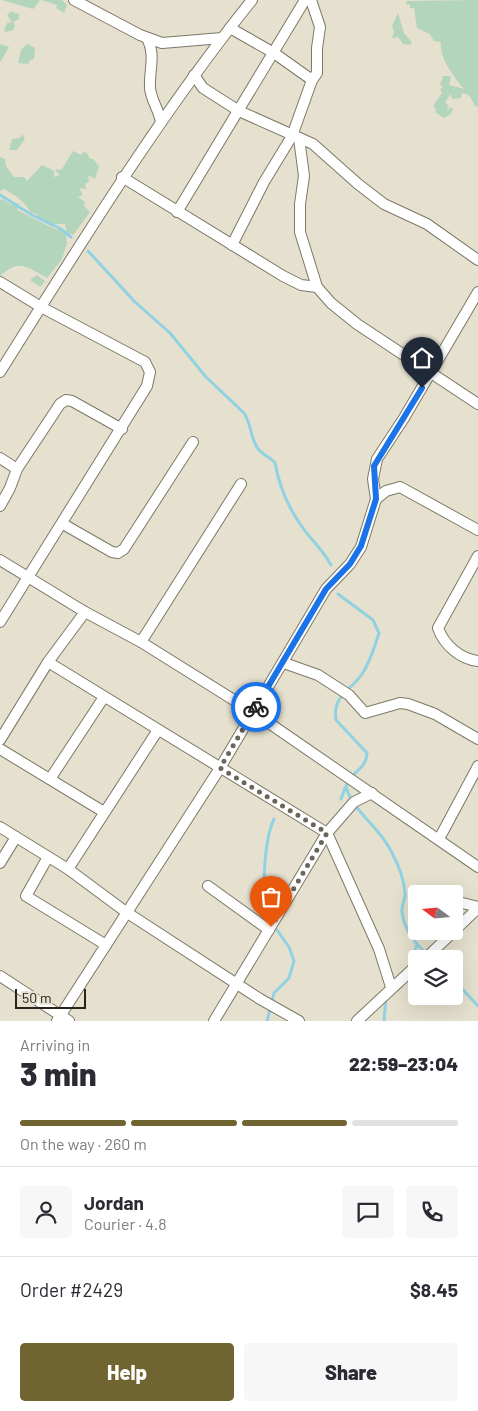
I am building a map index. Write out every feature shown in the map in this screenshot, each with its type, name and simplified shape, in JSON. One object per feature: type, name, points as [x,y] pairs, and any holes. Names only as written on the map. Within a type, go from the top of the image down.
[{"type":"street","points":[[74,0],[147,38],[162,43],[222,38]]},
{"type":"street","points":[[0,372],[122,177],[194,75],[252,0]]},
{"type":"street","points":[[177,212],[305,0]]},
{"type":"street","points":[[232,245],[264,182],[296,137],[312,80],[318,69],[316,48],[320,27],[311,0]]},
{"type":"street","points":[[230,28],[274,53],[312,80]]},
{"type":"street","points":[[147,38],[152,46],[150,89],[160,112],[161,122]]},
{"type":"street","points":[[194,75],[203,88],[239,111],[322,150],[358,184],[384,204],[427,224],[478,260]]},
{"type":"street","points":[[296,137],[304,176],[300,204],[300,232],[318,287],[331,303],[357,324],[478,404]]},
{"type":"street","points":[[122,177],[177,212],[301,285],[318,287]]},
{"type":"street","points":[[0,282],[41,307],[145,362],[150,372],[148,386],[0,622]]},
{"type":"street","points":[[0,976],[62,1019],[126,912],[220,768],[284,663],[326,589],[350,564],[361,546],[376,499],[373,479],[377,459],[478,292]]},
{"type":"street","points":[[0,506],[18,469],[60,404],[66,400],[72,401],[122,429]]},
{"type":"street","points":[[63,524],[112,552],[118,553],[124,549],[193,442]]},
{"type":"street","points":[[0,458],[18,469]]},
{"type":"street","points":[[141,642],[241,484]]},
{"type":"street","points":[[376,499],[386,491],[400,488],[478,530]]},
{"type":"street","points":[[478,556],[438,628],[451,649],[470,660],[478,661]]},
{"type":"street","points":[[0,560],[85,612],[141,642],[253,712],[372,792],[478,867]]},
{"type":"street","points":[[0,740],[48,662],[85,612]]},
{"type":"street","points":[[48,662],[327,833],[379,949],[391,987]]},
{"type":"street","points":[[284,663],[318,675],[348,695],[365,713],[400,703],[408,704],[436,714],[478,740]]},
{"type":"street","points":[[50,779],[104,697]]},
{"type":"street","points":[[68,869],[158,730]]},
{"type":"street","points":[[0,748],[104,812]]},
{"type":"street","points":[[439,839],[478,766]]},
{"type":"street","points":[[214,1021],[327,833],[354,802],[372,792]]},
{"type":"street","points":[[0,827],[68,869],[126,912],[299,1021]]},
{"type":"street","points":[[0,863],[16,837]]},
{"type":"street","points":[[48,857],[26,896],[106,945]]},
{"type":"street","points":[[208,886],[270,929]]},
{"type":"street","points":[[434,950],[478,908],[463,904]]},
{"type":"street","points":[[356,1021],[408,973]]},
{"type":"green space","points":[[2,0],[40,0],[33,9]]},
{"type":"green space","points":[[41,0],[62,0],[67,5],[64,13],[56,8],[57,5]]},
{"type":"green space","points":[[478,0],[478,107],[475,106],[469,95],[462,93],[461,98],[452,99],[451,94],[445,102],[449,107],[447,107],[448,111],[450,107],[453,109],[451,114],[444,118],[435,112],[436,109],[433,106],[442,93],[440,89],[443,87],[440,85],[443,76],[451,76],[449,85],[464,89],[445,61],[441,42],[434,41],[430,34],[417,28],[414,8],[410,8],[410,4],[407,5],[406,1]]},
{"type":"green space","points":[[12,11],[19,14],[19,19],[13,22],[15,26],[13,30],[7,32],[4,31],[7,23],[12,22],[7,15]]},
{"type":"green space","points":[[398,13],[404,33],[412,42],[410,45],[403,44],[398,37],[392,38],[394,32],[392,26]]},
{"type":"green space","points":[[0,44],[9,47],[1,61],[0,61]]},
{"type":"green space","points":[[27,44],[35,48],[34,59],[30,60],[28,64],[18,63],[21,50]]},
{"type":"green space","points":[[22,134],[25,139],[17,150],[9,150],[12,139],[20,138]]},
{"type":"green space","points":[[73,151],[81,155],[83,152],[87,153],[90,159],[93,159],[99,166],[95,179],[88,175],[89,182],[85,184],[87,192],[86,189],[79,188],[83,195],[78,197],[85,202],[84,206],[90,212],[73,235],[67,232],[65,224],[50,224],[38,218],[37,214],[31,213],[26,205],[17,197],[4,189],[0,191],[0,157],[5,159],[6,166],[14,177],[24,177],[27,181],[42,165],[54,171],[54,177],[60,175],[55,170],[62,169]]},
{"type":"green space","points":[[2,199],[12,205],[19,203],[17,210],[57,230],[61,227],[61,231],[66,235],[67,243],[62,259],[47,278],[23,266],[13,267],[0,276],[0,200]]},
{"type":"green space","points":[[37,275],[45,281],[40,287],[30,280]]},
{"type":"waterway","points":[[0,195],[32,215],[61,229],[71,237]]},
{"type":"waterway","points":[[88,251],[135,302],[170,333],[206,377],[244,413],[257,447],[275,463],[282,488],[293,513],[331,565]]},
{"type":"waterway","points":[[338,594],[373,620],[379,633],[365,669],[358,680],[343,694],[337,705],[336,720],[367,753],[364,764],[350,778],[346,787],[355,804],[387,844],[394,857],[404,888],[405,895],[402,909],[404,920],[409,933],[423,950]]},
{"type":"waterway","points":[[341,799],[345,788]]},
{"type":"waterway","points":[[268,918],[264,883],[268,840],[274,819]]},
{"type":"waterway","points":[[267,1021],[274,993],[289,978],[294,961],[289,947],[277,930]]},
{"type":"waterway","points":[[415,950],[417,945]]},
{"type":"waterway","points":[[463,990],[478,1006]]},
{"type":"waterway","points":[[384,1021],[386,997]]},
{"type":"way so far","points":[[256,707],[220,768],[327,833],[271,927]]},
{"type":"route","points":[[256,707],[284,663],[326,589],[350,564],[361,546],[376,499],[373,479],[374,466],[422,388]]}]
